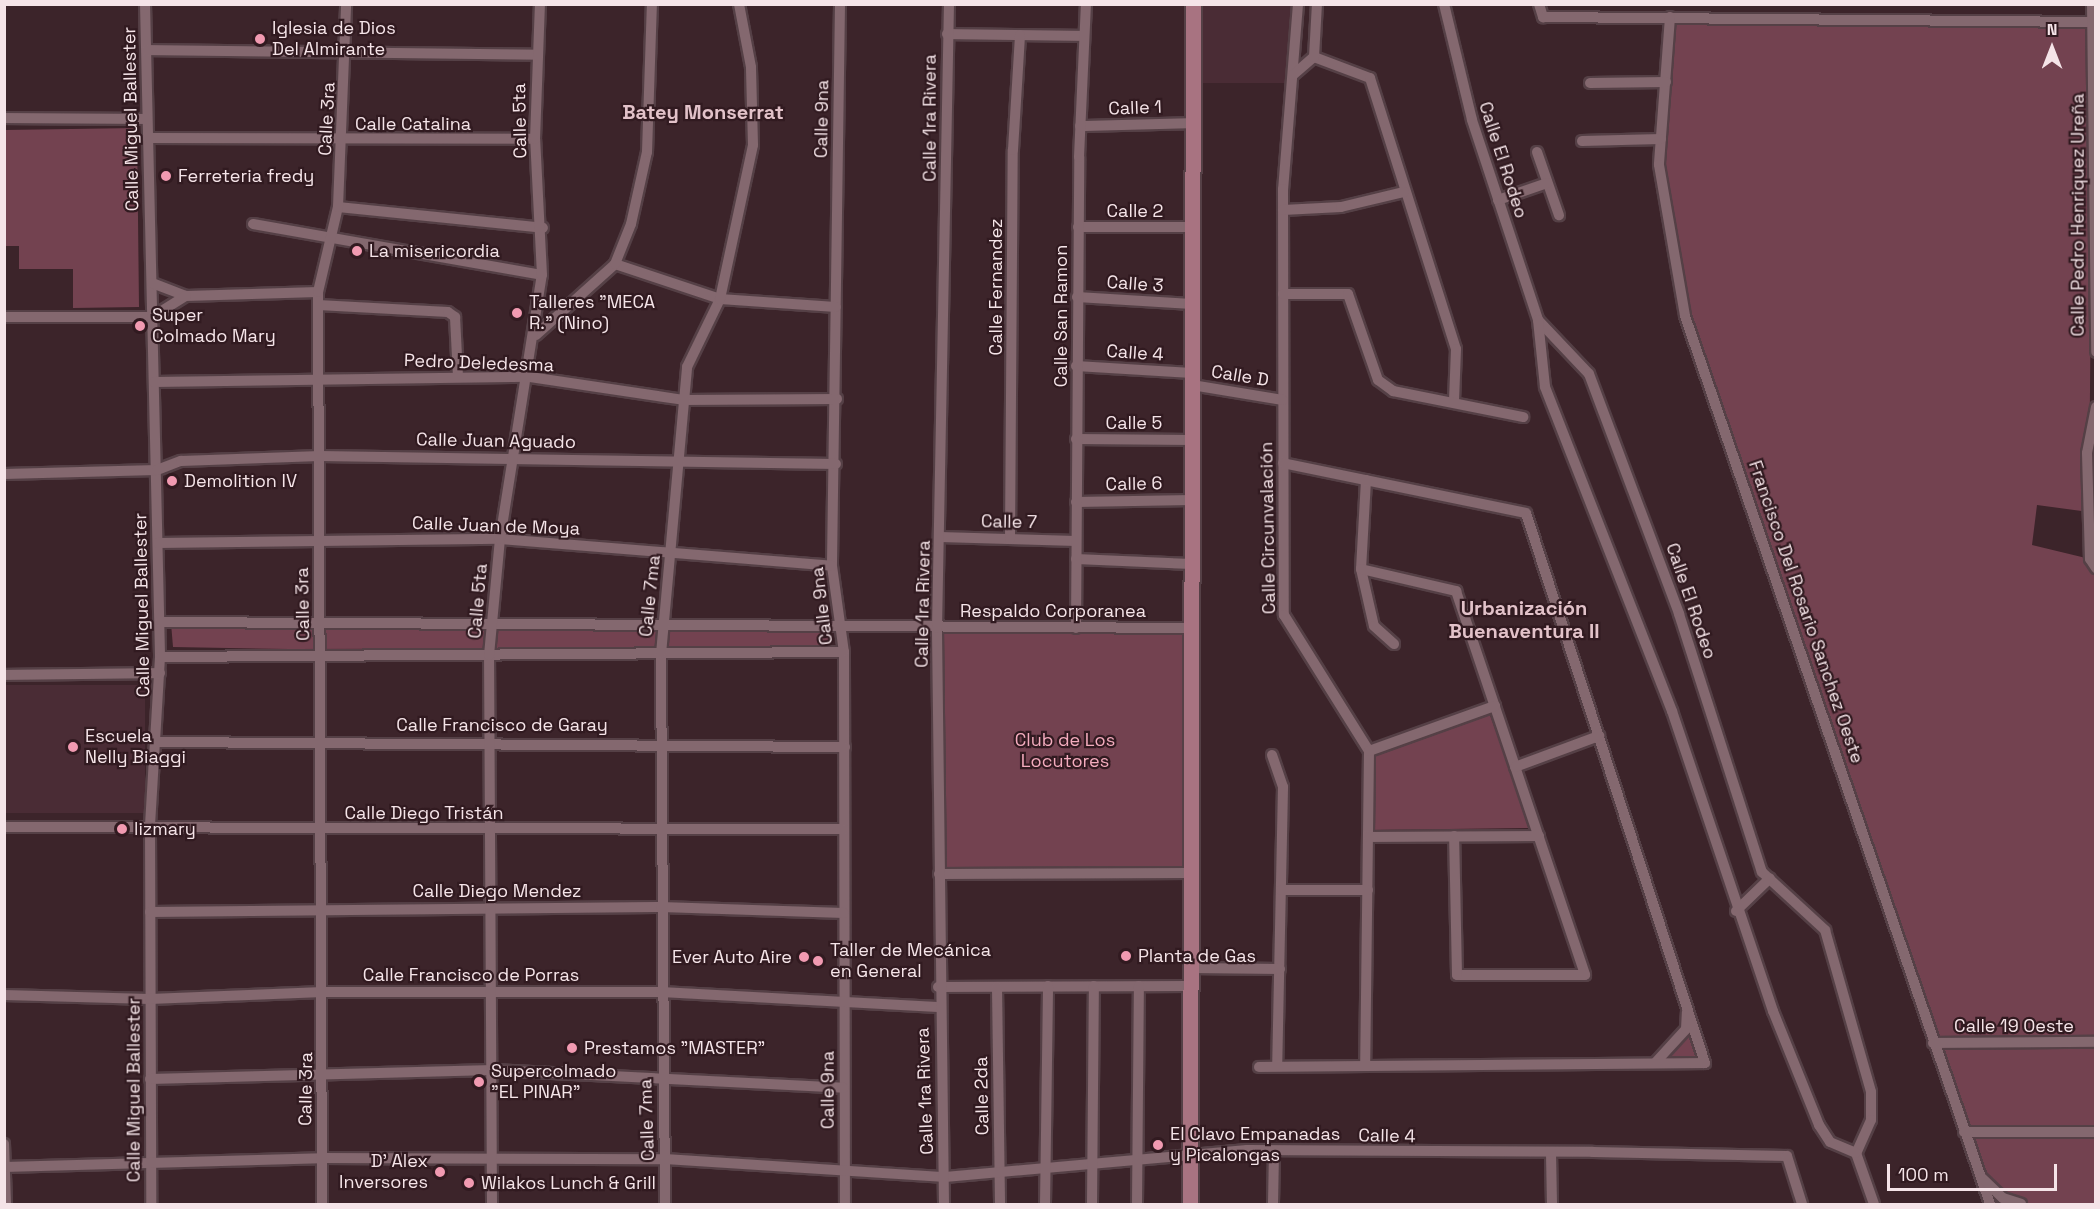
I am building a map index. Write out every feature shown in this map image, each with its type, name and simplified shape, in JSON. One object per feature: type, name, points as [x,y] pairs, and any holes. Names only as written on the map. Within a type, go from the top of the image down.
[{"type":"street","name":"Calle Miguel Ballester","points":[[145,4],[160,622],[159,742],[150,826],[151,1204]]},
{"type":"street","name":"Calle 3ra","points":[[322,1204],[324,829],[322,658],[318,624],[320,456],[318,292],[338,207],[344,141],[346,4]]},
{"type":"street","name":"Calle 5ta","points":[[492,1204],[491,991],[494,907],[490,830],[489,655],[500,539],[530,377],[542,275],[543,228],[535,139],[536,55],[540,4]]},
{"type":"street","points":[[536,335],[615,264],[631,224],[647,152],[652,4]]},
{"type":"street","name":"Calle 7ma","points":[[665,1204],[661,992],[661,654],[671,551],[676,461],[687,367],[720,300],[753,145],[751,66],[739,4]]},
{"type":"street","name":"Calle 9na","points":[[840,4],[837,399],[832,566],[837,619],[842,629],[844,652],[845,1204]]},
{"type":"street","name":"Calle 1ra Rivera","points":[[944,1204],[945,1177],[938,1007],[937,628],[949,4]]},
{"type":"street","name":"Calle San Ramon","points":[[1076,628],[1078,227],[1086,4]]},
{"type":"street","points":[[1190,1204],[1193,4]]},
{"type":"street","name":"Calle Circunvalación","points":[[1298,4],[1283,210],[1285,621],[1369,752]]},
{"type":"street","points":[[1293,75],[1314,57],[1317,4]]},
{"type":"street","name":"Calle El Rodeo","points":[[1444,4],[1498,200],[1538,320],[1589,374],[1679,615],[1762,872],[1825,930],[1871,1092],[1871,1120],[1856,1153]]},
{"type":"street","points":[[1539,4],[1543,17],[2094,22]]},
{"type":"street","name":"Calle Pedro Henriquez Ureña","points":[[2092,4],[2096,352]]},
{"type":"street","name":"Francisco Del Rosario Sanchez Oeste","points":[[1670,17],[1661,139],[1664,208],[1685,316],[1977,1173],[1990,1204]]},
{"type":"street","points":[[947,34],[1084,36]]},
{"type":"street","name":"Calle Fernandez","points":[[1010,539],[1013,150],[1020,35]]},
{"type":"street","points":[[147,50],[536,55]]},
{"type":"street","points":[[1314,57],[1370,78],[1404,192],[1456,349],[1454,401]]},
{"type":"street","points":[[1590,83],[1666,82]]},
{"type":"street","points":[[4,118],[147,119]]},
{"type":"street","name":"Calle 1","points":[[1080,126],[1192,123]]},
{"type":"street","name":"Calle Catalina","points":[[148,138],[344,141],[535,139]]},
{"type":"street","points":[[1582,141],[1661,139]]},
{"type":"street","points":[[1537,152],[1559,215]]},
{"type":"street","points":[[1498,200],[1547,183]]},
{"type":"street","points":[[1283,210],[1341,207],[1404,192]]},
{"type":"street","points":[[338,207],[543,228]]},
{"type":"street","points":[[253,224],[332,234],[542,275]]},
{"type":"street","name":"Calle 2","points":[[1078,227],[1191,227]]},
{"type":"street","points":[[615,264],[720,300],[836,307]]},
{"type":"street","points":[[152,283],[186,296],[318,292]]},
{"type":"street","points":[[1283,294],[1348,294],[1378,380],[1393,391],[1454,401],[1523,417]]},
{"type":"street","points":[[4,317],[152,317],[186,296]]},
{"type":"street","name":"Calle 3","points":[[1077,297],[1192,304]]},
{"type":"street","points":[[318,305],[448,312],[455,317],[458,376]]},
{"type":"street","points":[[1538,320],[1545,387],[1672,711],[1736,911],[1819,1125],[1830,1142],[1856,1153],[1874,1204]]},
{"type":"street","name":"Calle 4","points":[[1076,366],[1192,379]]},
{"type":"street","name":"Pedro Deledesma","points":[[154,381],[318,376],[530,377],[683,400],[837,399]]},
{"type":"street","name":"Calle D","points":[[1192,379],[1283,400]]},
{"type":"street","points":[[2096,407],[2087,453],[2090,559],[2096,568]]},
{"type":"street","name":"Calle 5","points":[[1076,439],[1192,440]]},
{"type":"street","name":"Calle Juan Aguado","points":[[4,474],[157,470],[181,460],[320,456],[516,456],[836,464]]},
{"type":"street","points":[[1259,1067],[1365,1063],[1705,1063],[1526,513],[1283,463]]},
{"type":"street","points":[[1366,480],[1361,569],[1374,626],[1394,644]]},
{"type":"street","name":"Calle 6","points":[[1076,502],[1192,500]]},
{"type":"street","name":"Calle 7","points":[[940,537],[1076,540]]},
{"type":"street","name":"Calle Juan de Moya","points":[[158,543],[500,539],[671,551],[832,566]]},
{"type":"street","points":[[1076,559],[1192,564]]},
{"type":"street","points":[[1361,569],[1456,591],[1586,975],[1457,975],[1454,836]]},
{"type":"street","name":"Respaldo Corporanea","points":[[160,622],[491,627],[1192,628]]},
{"type":"street","points":[[160,657],[322,658],[844,652]]},
{"type":"street","points":[[4,675],[160,673]]},
{"type":"street","points":[[1365,1063],[1369,752],[1495,706]]},
{"type":"street","points":[[1515,767],[1599,736]]},
{"type":"street","name":"Calle Francisco de Garay","points":[[159,742],[323,740],[490,743],[662,742],[845,747]]},
{"type":"street","points":[[1272,755],[1283,787],[1277,1065]]},
{"type":"street","name":"Calle Diego Tristán","points":[[4,827],[150,826],[490,830],[843,829]]},
{"type":"street","points":[[1368,837],[1539,836]]},
{"type":"street","points":[[939,874],[1190,873]]},
{"type":"street","points":[[1736,911],[1770,879]]},
{"type":"street","points":[[1281,890],[1368,890]]},
{"type":"street","name":"Calle Diego Mendez","points":[[150,912],[661,907],[844,913]]},
{"type":"street","points":[[1190,968],[1280,969]]},
{"type":"street","points":[[1045,1204],[1048,986]]},
{"type":"street","points":[[1092,1204],[1094,986]]},
{"type":"street","points":[[1137,1204],[1139,986]]},
{"type":"street","points":[[938,987],[1190,986]]},
{"type":"street","name":"Calle 2da","points":[[997,987],[1000,1204]]},
{"type":"street","name":"Calle Francisco de Porras","points":[[4,995],[150,999],[323,992],[661,992],[938,1007]]},
{"type":"street","points":[[1655,1063],[1686,1029],[1688,1006]]},
{"type":"street","name":"Calle 19 Oeste","points":[[1933,1043],[2096,1042]]},
{"type":"street","points":[[150,1079],[493,1070],[662,1076],[844,1088]]},
{"type":"street","points":[[1964,1132],[2096,1132]]},
{"type":"street","points":[[4,1144],[6,1204]]},
{"type":"street","points":[[1273,1204],[1274,1151]]},
{"type":"street","name":"Calle 4","points":[[5,1167],[151,1161],[321,1158],[665,1159],[845,1173],[945,1177],[1000,1176],[1190,1154],[1274,1151],[1787,1156],[1802,1204]]},
{"type":"street","points":[[1551,1153],[1552,1204]]},
{"type":"street","points":[[1977,1173],[2003,1198],[2021,1204]]},
{"type":"shaded area","points":[[1201,5],[1292,5],[1292,83],[1201,83]]},
{"type":"shaded area","name":"Escuela Nelly Biaggi","points":[[4,685],[145,685],[145,813],[4,813]]},
{"type":"green space","points":[[1670,17],[2093,22],[2089,512],[2037,505],[2032,545],[2090,559],[2095,568],[2095,1204],[1987,1204],[1685,316],[1659,165]]},
{"type":"green space","points":[[137,128],[139,307],[73,308],[73,269],[19,269],[19,246],[5,246],[5,130]]},
{"type":"green space","points":[[171,623],[829,629],[828,648],[289,649],[173,647]]},
{"type":"green space","name":"Club de Los Locutores","points":[[943,634],[1187,634],[1187,869],[943,869]]},
{"type":"green space","points":[[1490,715],[1532,828],[1373,830],[1376,756]]},
{"type":"green space","points":[[1690,1022],[1701,1057],[1664,1059],[1674,1053]]},
{"type":"place","name":"Iglesia de Dios Del Almirante","points":[[260,39]]},
{"type":"place","name":"Ferreteria fredy","points":[[166,176]]},
{"type":"place","name":"La misericordia","points":[[357,251]]},
{"type":"place","name":"Talleres \"MECA R.\" (Nino)","points":[[517,313]]},
{"type":"place","name":"Super Colmado Mary","points":[[140,326]]},
{"type":"place","name":"Demolition IV","points":[[172,481]]},
{"type":"place","name":"Escuela Nelly Biaggi","points":[[73,747]]},
{"type":"place","name":"lizmary","points":[[122,829]]},
{"type":"place","name":"Planta de Gas","points":[[1126,956]]},
{"type":"place","name":"Ever Auto Aire","points":[[804,957]]},
{"type":"place","name":"Taller de Mecánica en General","points":[[818,961]]},
{"type":"place","name":"Prestamos \"MASTER\"","points":[[572,1048]]},
{"type":"place","name":"Supercolmado \"EL PINAR\"","points":[[479,1082]]},
{"type":"place","name":"El Clavo Empanadas y Picalongas","points":[[1158,1145]]},
{"type":"place","name":"D' Alex Inversores","points":[[440,1172]]},
{"type":"place","name":"Wilakos Lunch & Grill","points":[[469,1183]]},
{"type":"district","name":"Batey Monserrat","points":[[703,112]]},
{"type":"district","name":"Urbanización Buenaventura II","points":[[1524,620]]}]
